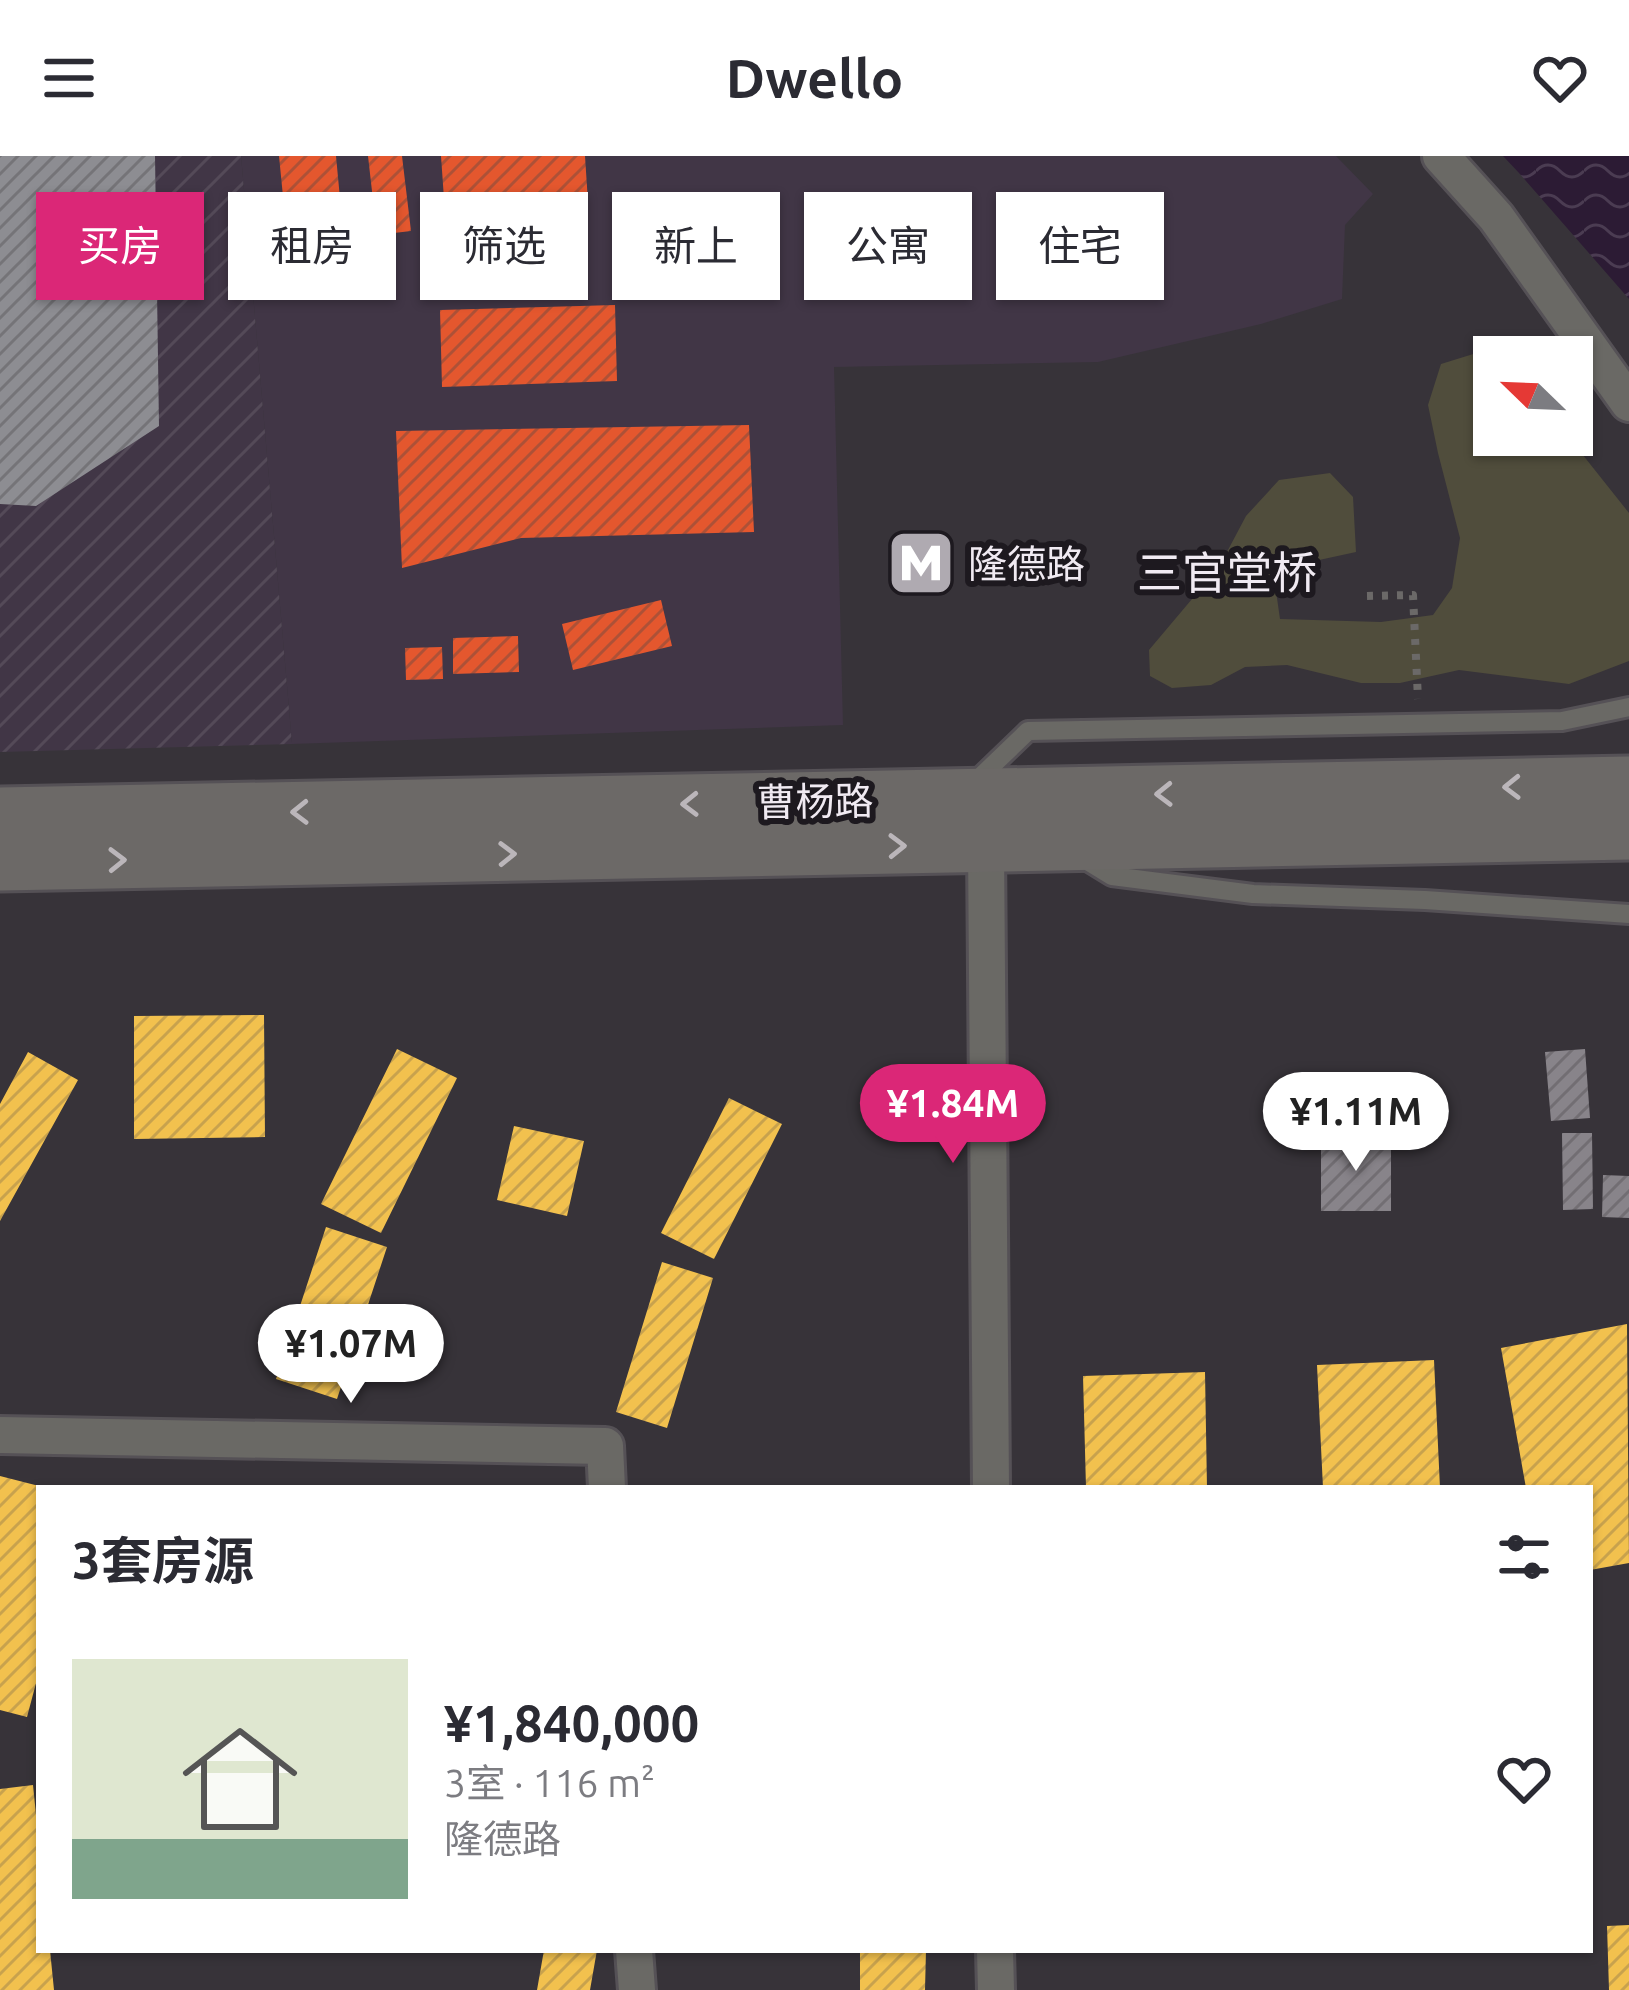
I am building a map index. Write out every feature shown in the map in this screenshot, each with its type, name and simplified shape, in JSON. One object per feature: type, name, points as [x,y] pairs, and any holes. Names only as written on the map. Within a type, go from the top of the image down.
[{"type":"main road","name":"曹杨路","points":[[0,862],[1056,843],[1282,815],[1629,785]]},
{"type":"main road","name":"曹杨路","points":[[0,816],[1282,815],[1629,831]]},
{"type":"street","points":[[1441,156],[1496,217],[1629,403]]},
{"type":"street","points":[[986,844],[992,1485]]},
{"type":"street","points":[[0,1436],[605,1447],[607,1485]]},
{"type":"street","points":[[634,1953],[637,1990]]},
{"type":"street","points":[[995,1953],[996,1990]]},
{"type":"lane","points":[[968,789],[1028,730],[1562,721],[1629,706]]},
{"type":"lane","points":[[1056,843],[1112,875],[1253,894],[1629,914]]},
{"type":"path","points":[[1367,596],[1413,595],[1419,724]]},
{"type":"shaded area","points":[[0,156],[241,156],[244,192],[228,192],[228,300],[253,300],[292,744],[0,752]]},
{"type":"shaded area","points":[[241,156],[1336,156],[1373,194],[1345,225],[1342,299],[1261,324],[1098,362],[834,367],[843,725],[292,744],[253,300],[396,300],[396,192],[244,192]]},
{"type":"shaded area","points":[[1473,354],[1473,456],[1584,456],[1629,513],[1629,661],[1569,684],[1459,670],[1400,683],[1361,683],[1287,665],[1245,667],[1211,685],[1172,688],[1150,676],[1149,650],[1219,567],[1246,516],[1279,480],[1330,473],[1353,497],[1356,552],[1273,570],[1280,619],[1381,622],[1433,615],[1452,588],[1460,538],[1428,405],[1441,364]]},
{"type":"water","points":[[1503,156],[1629,156],[1629,299],[1519,173]]},
{"type":"building: 住宅","points":[[264,1015],[265,1137],[134,1139],[134,1016]]},
{"type":"building: 住宅","points":[[397,1049],[457,1078],[381,1233],[321,1204]]},
{"type":"building: 住宅","points":[[28,1052],[78,1080],[0,1221],[0,1104]]},
{"type":"building: 住宅","points":[[729,1098],[782,1124],[714,1259],[661,1233]]},
{"type":"building: 住宅","points":[[514,1126],[584,1141],[567,1216],[497,1200]]},
{"type":"building: 住宅","points":[[326,1227],[387,1247],[337,1399],[276,1379]]},
{"type":"building: 住宅","points":[[662,1262],[713,1278],[667,1428],[616,1412]]},
{"type":"building: 住宅","points":[[1627,1324],[1629,1563],[1593,1569],[1593,1485],[1525,1485],[1501,1348]]},
{"type":"building: 住宅","points":[[1434,1360],[1440,1485],[1323,1485],[1317,1365]]},
{"type":"building: 住宅","points":[[1205,1372],[1207,1485],[1086,1485],[1083,1376]]},
{"type":"building: 住宅","points":[[0,1476],[36,1485],[36,1683],[27,1717],[0,1710]]},
{"type":"building: 住宅","points":[[33,1785],[36,1953],[50,1953],[54,1990],[0,1990],[0,1789]]},
{"type":"building: 住宅","points":[[1629,1925],[1629,1990],[1609,1990],[1607,1926]]},
{"type":"building: 住宅","points":[[543,1953],[596,1953],[590,1990],[537,1990]]},
{"type":"building: 住宅","points":[[860,1953],[926,1953],[925,1990],[860,1990]]},
{"type":"building: 商业","points":[[279,156],[336,156],[339,192],[283,192]]},
{"type":"building: 商业","points":[[368,156],[402,156],[411,231],[396,233],[396,192],[372,192]]},
{"type":"building: 商业","points":[[441,156],[585,156],[587,192],[444,192]]},
{"type":"building: 商业","points":[[615,305],[617,381],[442,387],[440,310]]},
{"type":"building: 商业","points":[[749,425],[754,532],[521,538],[402,568],[396,431]]},
{"type":"building: 商业","points":[[661,600],[672,646],[573,670],[562,624]]},
{"type":"building: 商业","points":[[518,636],[519,672],[453,674],[453,638]]},
{"type":"building: 商业","points":[[442,647],[443,679],[406,680],[405,648]]},
{"type":"building: 工业","points":[[0,156],[155,156],[156,192],[36,192],[36,300],[157,300],[159,426],[36,506],[0,504]]},
{"type":"building: 其他","points":[[1585,1049],[1590,1118],[1551,1121],[1545,1052]]},
{"type":"building: 其他","points":[[1562,1133],[1592,1133],[1593,1209],[1563,1210]]},
{"type":"building: 其他","points":[[1321,1136],[1391,1136],[1391,1211],[1321,1211]]},
{"type":"building: 其他","points":[[1603,1175],[1629,1176],[1629,1218],[1602,1217]]},
{"type":"place","name":"隆德路","points":[[921,563]]},
{"type":"district","name":"三官堂桥","points":[[1227,572]]}]
